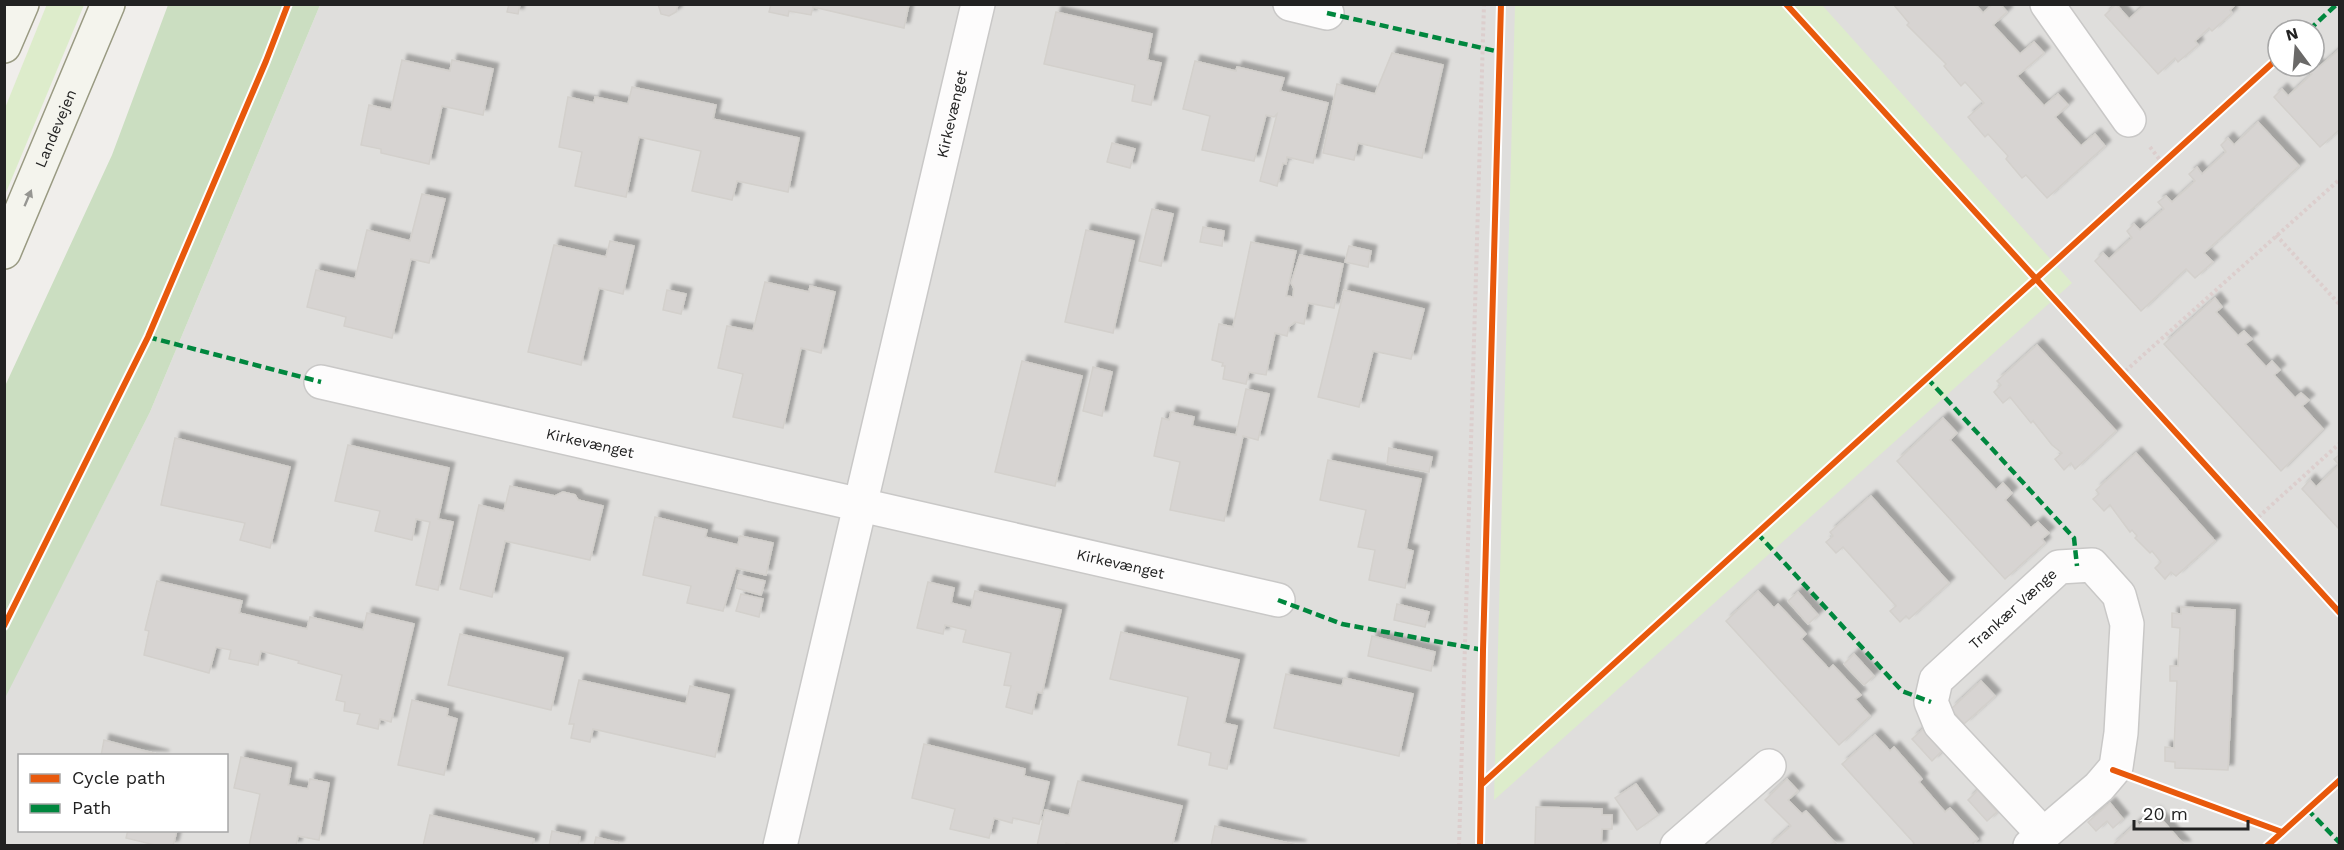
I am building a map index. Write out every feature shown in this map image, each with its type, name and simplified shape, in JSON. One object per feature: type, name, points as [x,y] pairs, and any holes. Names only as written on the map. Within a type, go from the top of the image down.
[{"type":"main road","points":[[4,46],[22,4]]},
{"type":"main road","name":"Landevejen","points":[[4,252],[108,4]]},
{"type":"street","name":"Kirkevænget","points":[[780,846],[858,505],[978,4]]},
{"type":"street","points":[[1290,4],[1327,12]]},
{"type":"street","points":[[2057,8],[2129,120]]},
{"type":"street","name":"Kirkevænget","points":[[321,382],[1278,600]]},
{"type":"street","name":"Trankær Vænge","points":[[2092,565],[2119,595],[2127,624],[2121,733],[2116,767],[2099,787],[2037,840],[1940,724],[1931,702],[1936,680],[2059,567],[2092,565]]},
{"type":"street","points":[[1677,846],[1768,766]]},
{"type":"path","points":[[1460,846],[1484,4]]},
{"type":"path","points":[[2121,375],[2340,179]]},
{"type":"path","points":[[2276,235],[2340,305]]},
{"type":"path","points":[[2254,521],[2340,443]]},
{"type":"shaded area","points":[[320,5],[2339,5],[2339,845],[5,845],[4,698],[150,412]]},
{"type":"green space","points":[[47,4],[84,5],[5,195],[5,108]]},
{"type":"green space","points":[[168,5],[320,5],[150,412],[5,698],[5,386],[112,155]]},
{"type":"green space","points":[[1515,5],[1822,5],[2072,283],[1494,800]]},
{"type":"building","points":[[509,4],[520,4],[518,14],[507,12]]},
{"type":"building","points":[[658,4],[678,4],[676,12],[669,16],[661,14]]},
{"type":"building","points":[[771,4],[909,4],[904,28],[813,7],[811,15],[789,11],[788,16],[769,12]]},
{"type":"building","points":[[1893,4],[1975,4],[1983,13],[1993,4],[2000,4],[2007,12],[1993,25],[2020,54],[2034,42],[2044,53],[2017,76],[2044,106],[2058,94],[2068,105],[2055,117],[2081,146],[2095,134],[2105,146],[2047,198],[2026,175],[2022,178],[2006,159],[2008,156],[1988,134],[1985,137],[1968,117],[1984,103],[1965,82],[1961,86],[1944,66],[1946,64],[1907,25],[1909,23]]},
{"type":"building","points":[[2116,4],[2129,19],[2146,4],[2236,4],[2230,10],[2232,13],[2212,31],[2209,28],[2195,41],[2198,45],[2178,62],[2175,58],[2158,74],[2105,15]]},
{"type":"building","points":[[1056,12],[1152,34],[1147,60],[1161,63],[1151,105],[1132,101],[1135,85],[1044,64]]},
{"type":"building","points":[[2340,49],[2340,129],[2320,147],[2274,97],[2282,89],[2288,96],[2308,78],[2326,78],[2326,61]]},
{"type":"building","points":[[1392,53],[1443,65],[1422,158],[1358,143],[1354,160],[1323,153],[1337,84],[1375,94]]},
{"type":"building","points":[[402,60],[450,71],[452,60],[493,69],[483,115],[442,106],[429,164],[381,153],[381,149],[361,145],[369,105],[391,110]]},
{"type":"building","points":[[1195,61],[1236,71],[1237,67],[1284,78],[1280,91],[1328,103],[1313,163],[1287,157],[1286,164],[1283,163],[1277,186],[1260,181],[1277,114],[1274,117],[1266,115],[1254,161],[1202,150],[1210,116],[1183,109]]},
{"type":"building","points":[[632,87],[716,105],[713,119],[799,138],[788,192],[737,181],[732,200],[692,191],[701,151],[639,137],[626,197],[575,186],[582,152],[559,147],[568,97],[594,103],[595,97],[628,104]]},
{"type":"building","points":[[2258,122],[2299,166],[2204,253],[2213,262],[2195,278],[2186,269],[2141,311],[2095,261],[2103,253],[2109,259],[2132,238],[2127,231],[2134,224],[2140,230],[2164,209],[2158,202],[2166,196],[2172,202],[2195,181],[2189,174],[2197,167],[2202,174],[2226,152],[2221,145],[2228,138],[2234,145]]},
{"type":"building","points":[[1112,143],[1135,149],[1130,168],[1107,162]]},
{"type":"building","points":[[422,194],[445,199],[429,263],[411,259],[392,338],[344,326],[346,317],[307,307],[316,270],[355,279],[367,230],[410,241]]},
{"type":"building","points":[[1152,209],[1173,214],[1161,266],[1139,261]]},
{"type":"building","points":[[1203,227],[1224,231],[1222,246],[1200,242]]},
{"type":"building","points":[[1086,230],[1134,241],[1113,333],[1065,322]]},
{"type":"building","points":[[610,241],[634,246],[623,294],[599,288],[581,365],[528,352],[554,245],[606,257]]},
{"type":"building","points":[[1251,242],[1296,251],[1286,296],[1293,297],[1294,288],[1291,283],[1300,255],[1343,264],[1334,308],[1308,303],[1304,324],[1295,322],[1289,327],[1287,336],[1275,333],[1266,375],[1249,372],[1246,384],[1223,379],[1225,366],[1222,366],[1223,363],[1212,360],[1219,324],[1233,327]]},
{"type":"building","points":[[1349,246],[1371,251],[1368,267],[1345,262]]},
{"type":"building","points":[[765,282],[809,292],[810,286],[835,292],[821,353],[801,348],[783,428],[733,417],[743,374],[718,368],[727,326],[753,331]]},
{"type":"building","points":[[667,290],[686,294],[681,314],[663,310]]},
{"type":"building","points":[[1344,290],[1424,309],[1411,359],[1373,351],[1359,407],[1318,397]]},
{"type":"building","points":[[2215,298],[2222,307],[2216,312],[2238,336],[2244,331],[2252,339],[2245,344],[2266,367],[2272,361],[2280,370],[2274,375],[2295,398],[2301,393],[2309,400],[2302,406],[2323,429],[2281,471],[2164,344]]},
{"type":"building","points":[[2037,345],[2116,431],[2075,469],[2071,463],[2064,470],[2055,459],[2062,453],[2052,445],[2033,421],[2031,423],[2010,397],[2003,403],[1994,392],[2001,385],[1997,381]]},
{"type":"building","points":[[1022,361],[1082,376],[1055,486],[995,472]]},
{"type":"building","points":[[1093,367],[1112,372],[1102,416],[1083,411]]},
{"type":"building","points":[[1246,389],[1269,394],[1258,440],[1243,436],[1224,521],[1170,510],[1180,462],[1154,456],[1162,418],[1169,420],[1171,412],[1194,417],[1192,426],[1236,435]]},
{"type":"building","points":[[1943,418],[1957,433],[1950,440],[1996,490],[2003,483],[2012,493],[2005,500],[2031,528],[2038,522],[2049,533],[2042,539],[2045,543],[2005,579],[1897,461]]},
{"type":"building","points":[[175,438],[290,467],[270,548],[240,540],[245,523],[161,505]]},
{"type":"building","points":[[348,445],[449,468],[438,519],[453,522],[438,590],[416,585],[430,522],[416,519],[412,540],[375,531],[380,511],[335,501]]},
{"type":"building","points":[[1389,448],[1432,457],[1429,472],[1387,464]]},
{"type":"building","points":[[2136,453],[2215,541],[2176,576],[2171,572],[2165,579],[2155,568],[2161,562],[2152,551],[2150,553],[2135,538],[2137,536],[2132,530],[2130,532],[2110,505],[2104,511],[2093,499],[2099,494],[2096,490]]},
{"type":"building","points":[[2340,454],[2340,530],[2302,489],[2310,480],[2316,487],[2339,465],[2334,459]]},
{"type":"building","points":[[1328,460],[1421,479],[1406,549],[1413,551],[1405,588],[1369,580],[1375,550],[1358,547],[1366,510],[1320,500]]},
{"type":"building","points":[[510,486],[555,496],[563,492],[575,495],[578,500],[603,506],[590,560],[505,541],[492,597],[460,589],[479,505],[504,511]]},
{"type":"building","points":[[1871,496],[1949,583],[1909,619],[1906,616],[1900,622],[1890,611],[1896,606],[1843,547],[1836,553],[1826,542],[1833,536],[1830,532]]},
{"type":"building","points":[[655,517],[707,530],[705,537],[738,545],[740,536],[773,543],[766,575],[736,568],[723,611],[687,603],[691,586],[643,575]]},
{"type":"building","points":[[739,575],[765,581],[761,595],[736,588]]},
{"type":"building","points":[[157,581],[242,601],[239,613],[307,629],[310,617],[363,630],[367,613],[414,624],[391,722],[380,719],[378,729],[357,724],[360,714],[344,711],[345,702],[336,700],[342,675],[298,663],[299,661],[261,651],[258,665],[229,659],[231,650],[216,647],[209,673],[144,655],[149,631],[145,630]]},
{"type":"building","points":[[928,582],[954,588],[951,603],[971,608],[975,591],[1061,610],[1042,693],[1037,692],[1032,714],[1006,707],[1011,686],[1004,685],[1011,653],[963,642],[966,630],[945,625],[943,634],[917,628]]},
{"type":"building","points":[[1758,591],[1774,608],[1778,604],[1806,634],[1801,639],[1829,669],[1833,665],[1861,695],[1855,699],[1870,716],[1839,745],[1726,621]]},
{"type":"building","points":[[1798,592],[1818,615],[1808,624],[1788,601]]},
{"type":"building","points":[[741,594],[763,599],[759,617],[736,611]]},
{"type":"building","points":[[1397,604],[1429,612],[1425,627],[1394,620]]},
{"type":"building","points":[[2181,607],[2235,610],[2228,770],[2175,768],[2175,762],[2165,761],[2165,747],[2174,748],[2177,681],[2170,681],[2170,666],[2178,666],[2180,628],[2172,627],[2172,613],[2181,614]]},
{"type":"building","points":[[1121,632],[1239,660],[1224,723],[1237,726],[1227,769],[1209,765],[1211,753],[1178,745],[1188,697],[1110,679]]},
{"type":"building","points":[[460,634],[563,658],[551,710],[448,685]]},
{"type":"building","points":[[1372,636],[1435,652],[1431,671],[1368,656]]},
{"type":"building","points":[[1854,654],[1874,676],[1864,685],[1844,664]]},
{"type":"building","points":[[1286,674],[1342,686],[1344,678],[1413,694],[1399,756],[1274,728]]},
{"type":"building","points":[[579,680],[686,704],[690,686],[729,695],[715,757],[593,729],[590,742],[571,738],[574,724],[569,724]]},
{"type":"building","points":[[1981,681],[1995,696],[1964,724],[1951,709]]},
{"type":"building","points":[[412,700],[448,709],[447,716],[457,719],[444,775],[398,765]]},
{"type":"building","points":[[1923,729],[1942,751],[1932,761],[1912,739]]},
{"type":"building","points":[[1875,735],[1890,751],[1894,747],[1922,779],[1919,782],[1945,812],[1950,808],[1978,839],[1973,843],[1975,846],[1912,846],[1914,843],[1842,764]]},
{"type":"building","points":[[104,740],[156,754],[101,754]]},
{"type":"building","points":[[924,744],[1025,769],[1024,776],[1049,782],[1039,824],[1013,818],[1012,823],[994,818],[989,838],[950,829],[955,809],[912,798]]},
{"type":"building","points":[[241,757],[291,768],[288,785],[308,789],[310,779],[329,783],[319,840],[298,836],[296,846],[249,846],[260,794],[234,788]]},
{"type":"building","points":[[1787,779],[1798,791],[1788,800],[1802,814],[1806,811],[1838,846],[1769,846],[1791,826],[1765,800]]},
{"type":"building","points":[[1078,781],[1182,806],[1172,846],[1076,846],[1066,843],[1065,846],[1037,846],[1045,810],[1069,816]]},
{"type":"building","points":[[1636,784],[1658,815],[1637,830],[1615,798]]},
{"type":"building","points":[[1978,790],[1997,812],[1987,821],[1968,800]]},
{"type":"building","points":[[2110,803],[2123,819],[2113,828],[2107,821],[2096,831],[2088,822]]},
{"type":"building","points":[[1536,807],[1602,809],[1602,815],[1612,815],[1612,829],[1602,829],[1601,846],[1535,846]]},
{"type":"building","points":[[2155,812],[2185,846],[2112,846],[2137,823],[2139,826]]},
{"type":"building","points":[[430,815],[534,839],[532,846],[423,846]]},
{"type":"building","points":[[1215,826],[1301,846],[1211,846]]},
{"type":"building","points":[[552,831],[580,837],[578,846],[549,846]]},
{"type":"building","points":[[128,832],[176,832],[173,846],[159,846],[126,838]]},
{"type":"building","points":[[596,837],[619,843],[618,846],[594,846]]},
{"type":"marked path","points":[[2322,18],[2337,4]]},
{"type":"marked path","points":[[1327,13],[1500,52]]},
{"type":"marked path","points":[[148,337],[321,382]]},
{"type":"marked path","points":[[1927,378],[2074,538],[2077,566]]},
{"type":"marked path","points":[[1757,533],[1902,691],[1931,702]]},
{"type":"marked path","points":[[1278,600],[1342,624],[1483,650]]},
{"type":"marked path","points":[[2307,809],[2340,843]]},
{"type":"cycle path","points":[[4,626],[148,337],[266,61],[288,4]]},
{"type":"cycle path","points":[[1480,846],[1483,650],[1501,4]]},
{"type":"cycle path","points":[[1786,4],[2340,613]]},
{"type":"cycle path","points":[[1482,784],[2266,69]]},
{"type":"cycle path","points":[[2113,770],[2282,832]]},
{"type":"cycle path","points":[[2267,846],[2340,780]]}]
